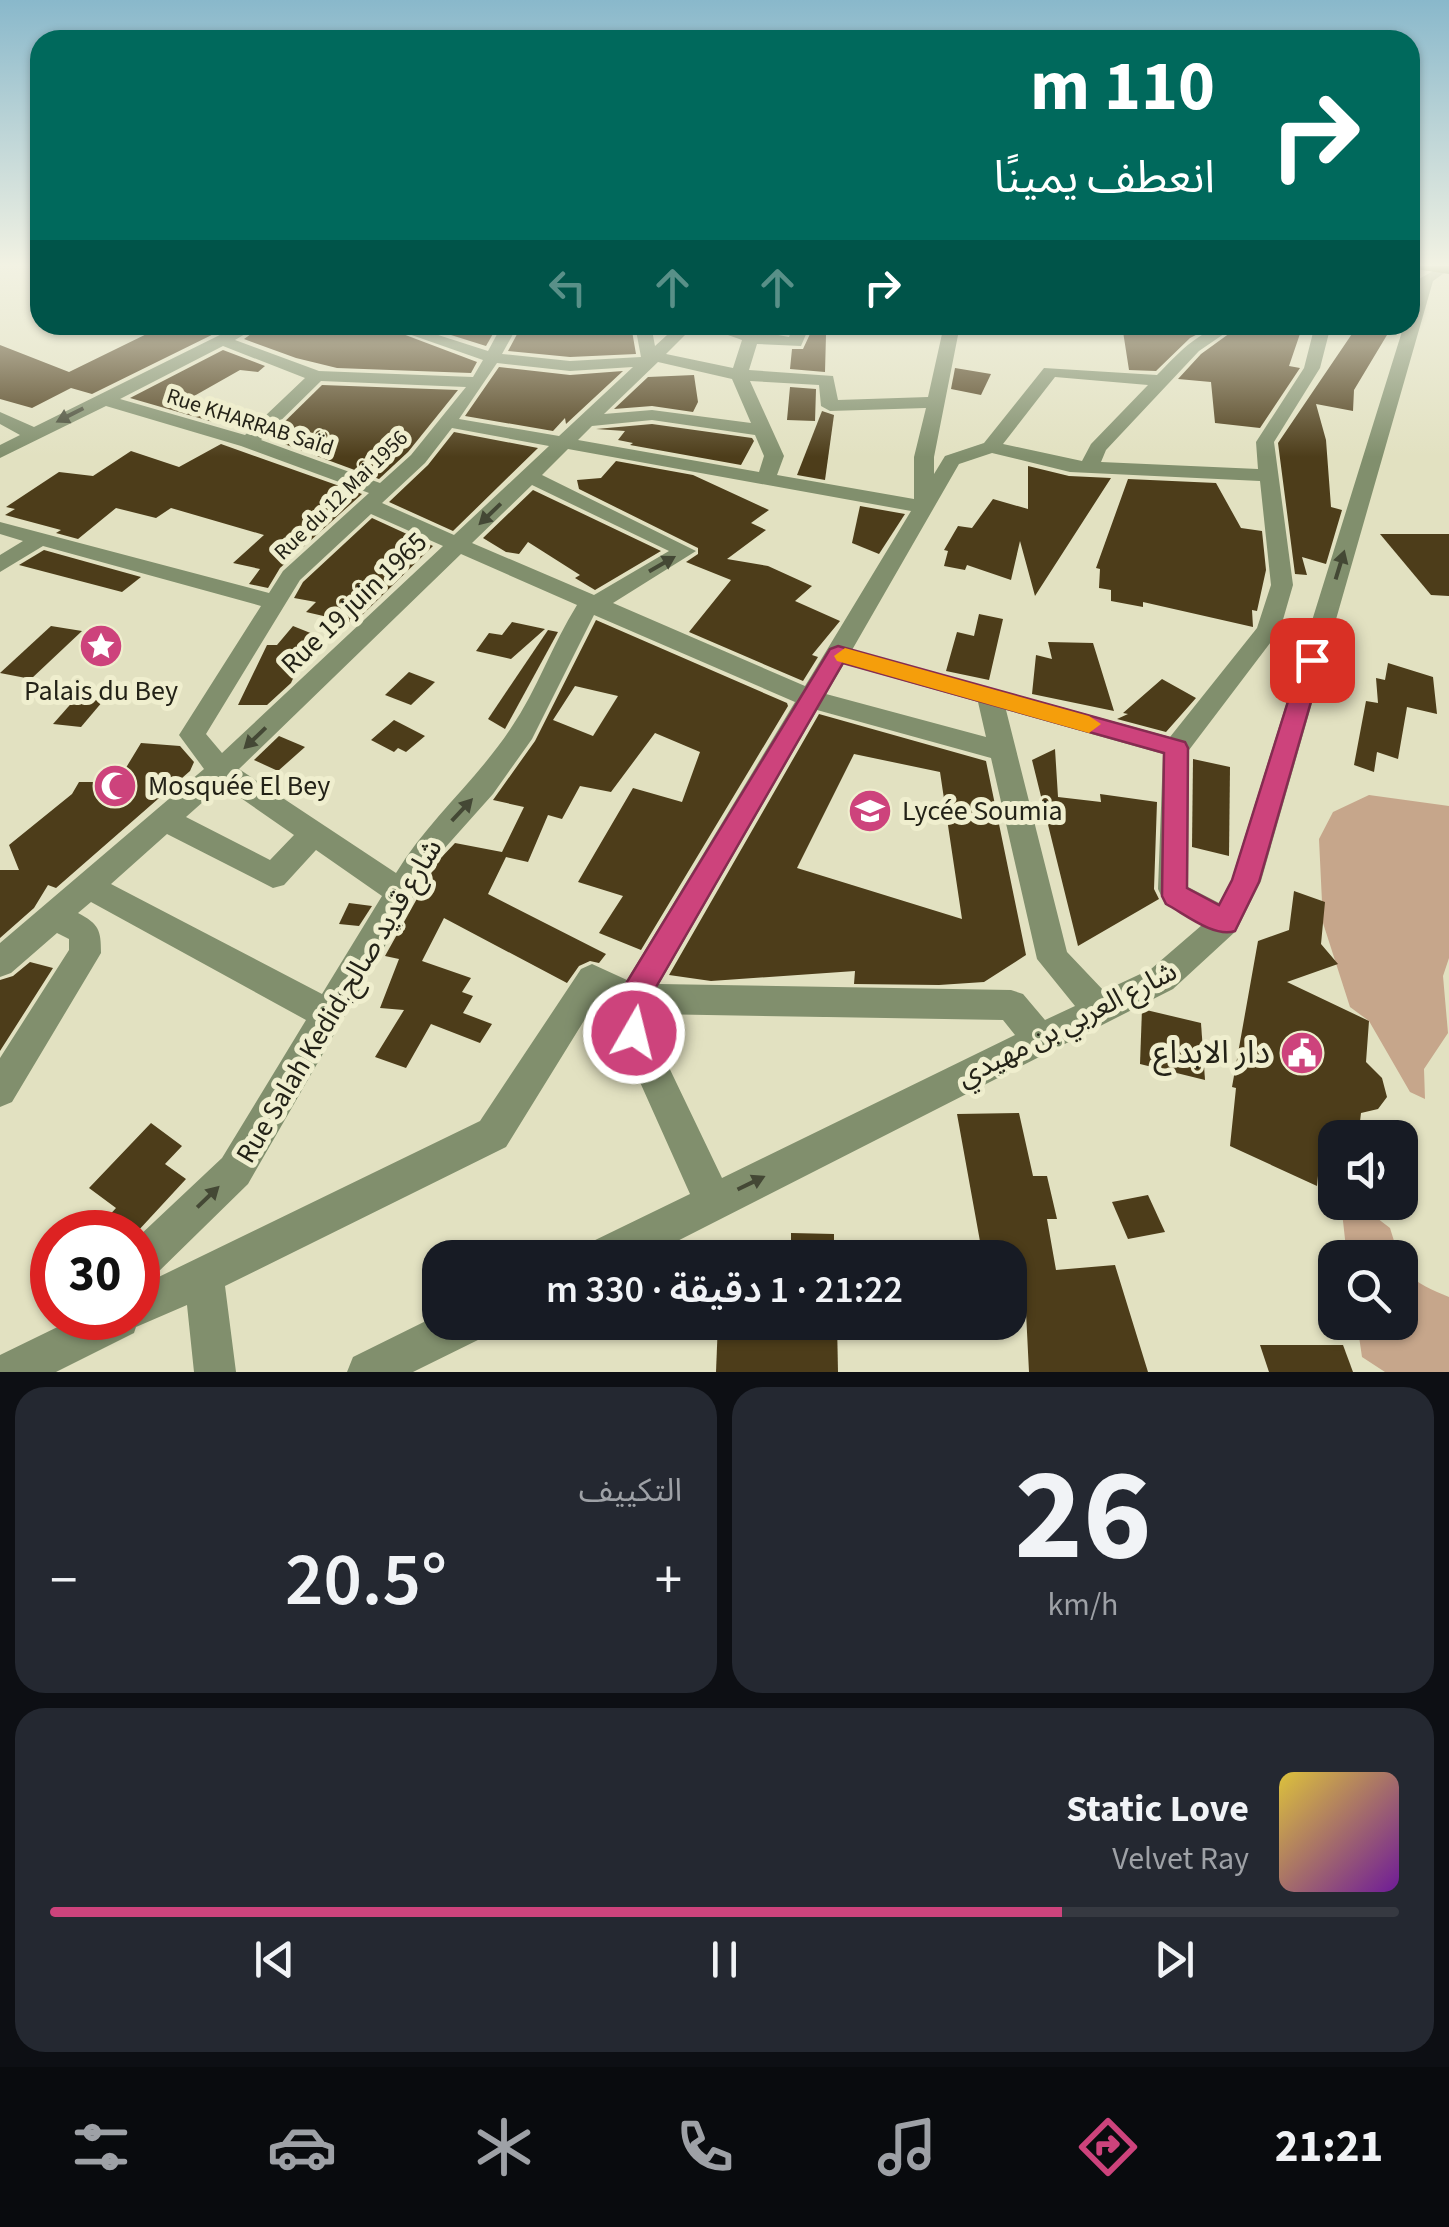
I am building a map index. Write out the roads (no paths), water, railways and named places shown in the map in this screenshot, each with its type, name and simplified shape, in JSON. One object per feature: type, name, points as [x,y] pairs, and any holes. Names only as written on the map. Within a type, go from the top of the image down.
[{"type":"street","points":[[0,452],[229,335]]},
{"type":"street","points":[[422,335],[493,358],[570,366],[652,358],[739,376],[826,380],[830,406],[936,402]]},
{"type":"street","name":"Rue du 12 Mai 1956","points":[[222,770],[192,735],[274,602],[296,569],[418,459],[479,382],[505,335]]},
{"type":"street","points":[[646,335],[652,358]]},
{"type":"street","name":"Rue 19 juin 1965","points":[[0,962],[222,770],[676,335]]},
{"type":"street","points":[[741,335],[795,342],[798,335]]},
{"type":"street","points":[[924,507],[924,457],[950,335]]},
{"type":"street","points":[[1089,467],[1098,448],[1162,380],[1193,348],[1213,335]]},
{"type":"street","points":[[1225,922],[1176,896],[1174,889],[1176,748],[1268,630],[1282,584],[1265,442],[1312,368],[1321,335]]},
{"type":"street","name":"شارع العربي بن مهيدي","points":[[637,1240],[1162,980],[1196,956],[1225,922],[1246,882],[1408,335]]},
{"type":"street","points":[[751,338],[739,376],[774,456],[764,481]]},
{"type":"street","points":[[220,339],[317,376],[479,382]]},
{"type":"street","points":[[991,448],[1050,372],[1162,380]]},
{"type":"street","points":[[248,442],[317,376]]},
{"type":"street","name":"Rue KHARRAB SaÏd","points":[[102,398],[248,442],[375,498],[458,545],[810,698],[1002,750]]},
{"type":"street","points":[[587,421],[652,415],[762,430]]},
{"type":"street","points":[[0,418],[34,434]]},
{"type":"street","points":[[448,422],[924,507]]},
{"type":"street","points":[[714,1202],[634,1033],[633,1000],[952,460],[991,448],[1089,467],[1182,474],[1214,470],[1270,476]]},
{"type":"street","name":"Rue Salah Kedid;شارع قديد صالح","points":[[160,1243],[234,1172],[425,850],[483,787],[523,732],[585,610],[685,550],[529,476]]},
{"type":"street","points":[[0,528],[274,602]]},
{"type":"street","points":[[0,565],[40,538]]},
{"type":"street","points":[[838,654],[1176,748]]},
{"type":"street","points":[[990,697],[1052,959],[1100,1010]]},
{"type":"street","points":[[222,770],[400,892]]},
{"type":"street","points":[[165,820],[273,876],[314,833]]},
{"type":"street","points":[[88,886],[328,1014]]},
{"type":"street","points":[[0,1090],[85,953],[85,932],[54,916]]},
{"type":"street","points":[[160,1297],[493,1134],[592,978],[633,1000],[1011,1004],[1041,1040]]},
{"type":"street","points":[[204,1276],[216,1372]]},
{"type":"street","points":[[27,1364],[56,1340]]},
{"type":"street","points":[[27,1364],[75,1340]]},
{"type":"street","points":[[368,1372],[433,1340]]},
{"type":"place","name":"Palais du Bey","points":[[101,646]]},
{"type":"place","name":"Mosquée El Bey","points":[[115,786]]},
{"type":"place","name":"Lycée Soumia","points":[[870,811]]},
{"type":"place","name":"دار الابداع","points":[[1302,1053]]}]
